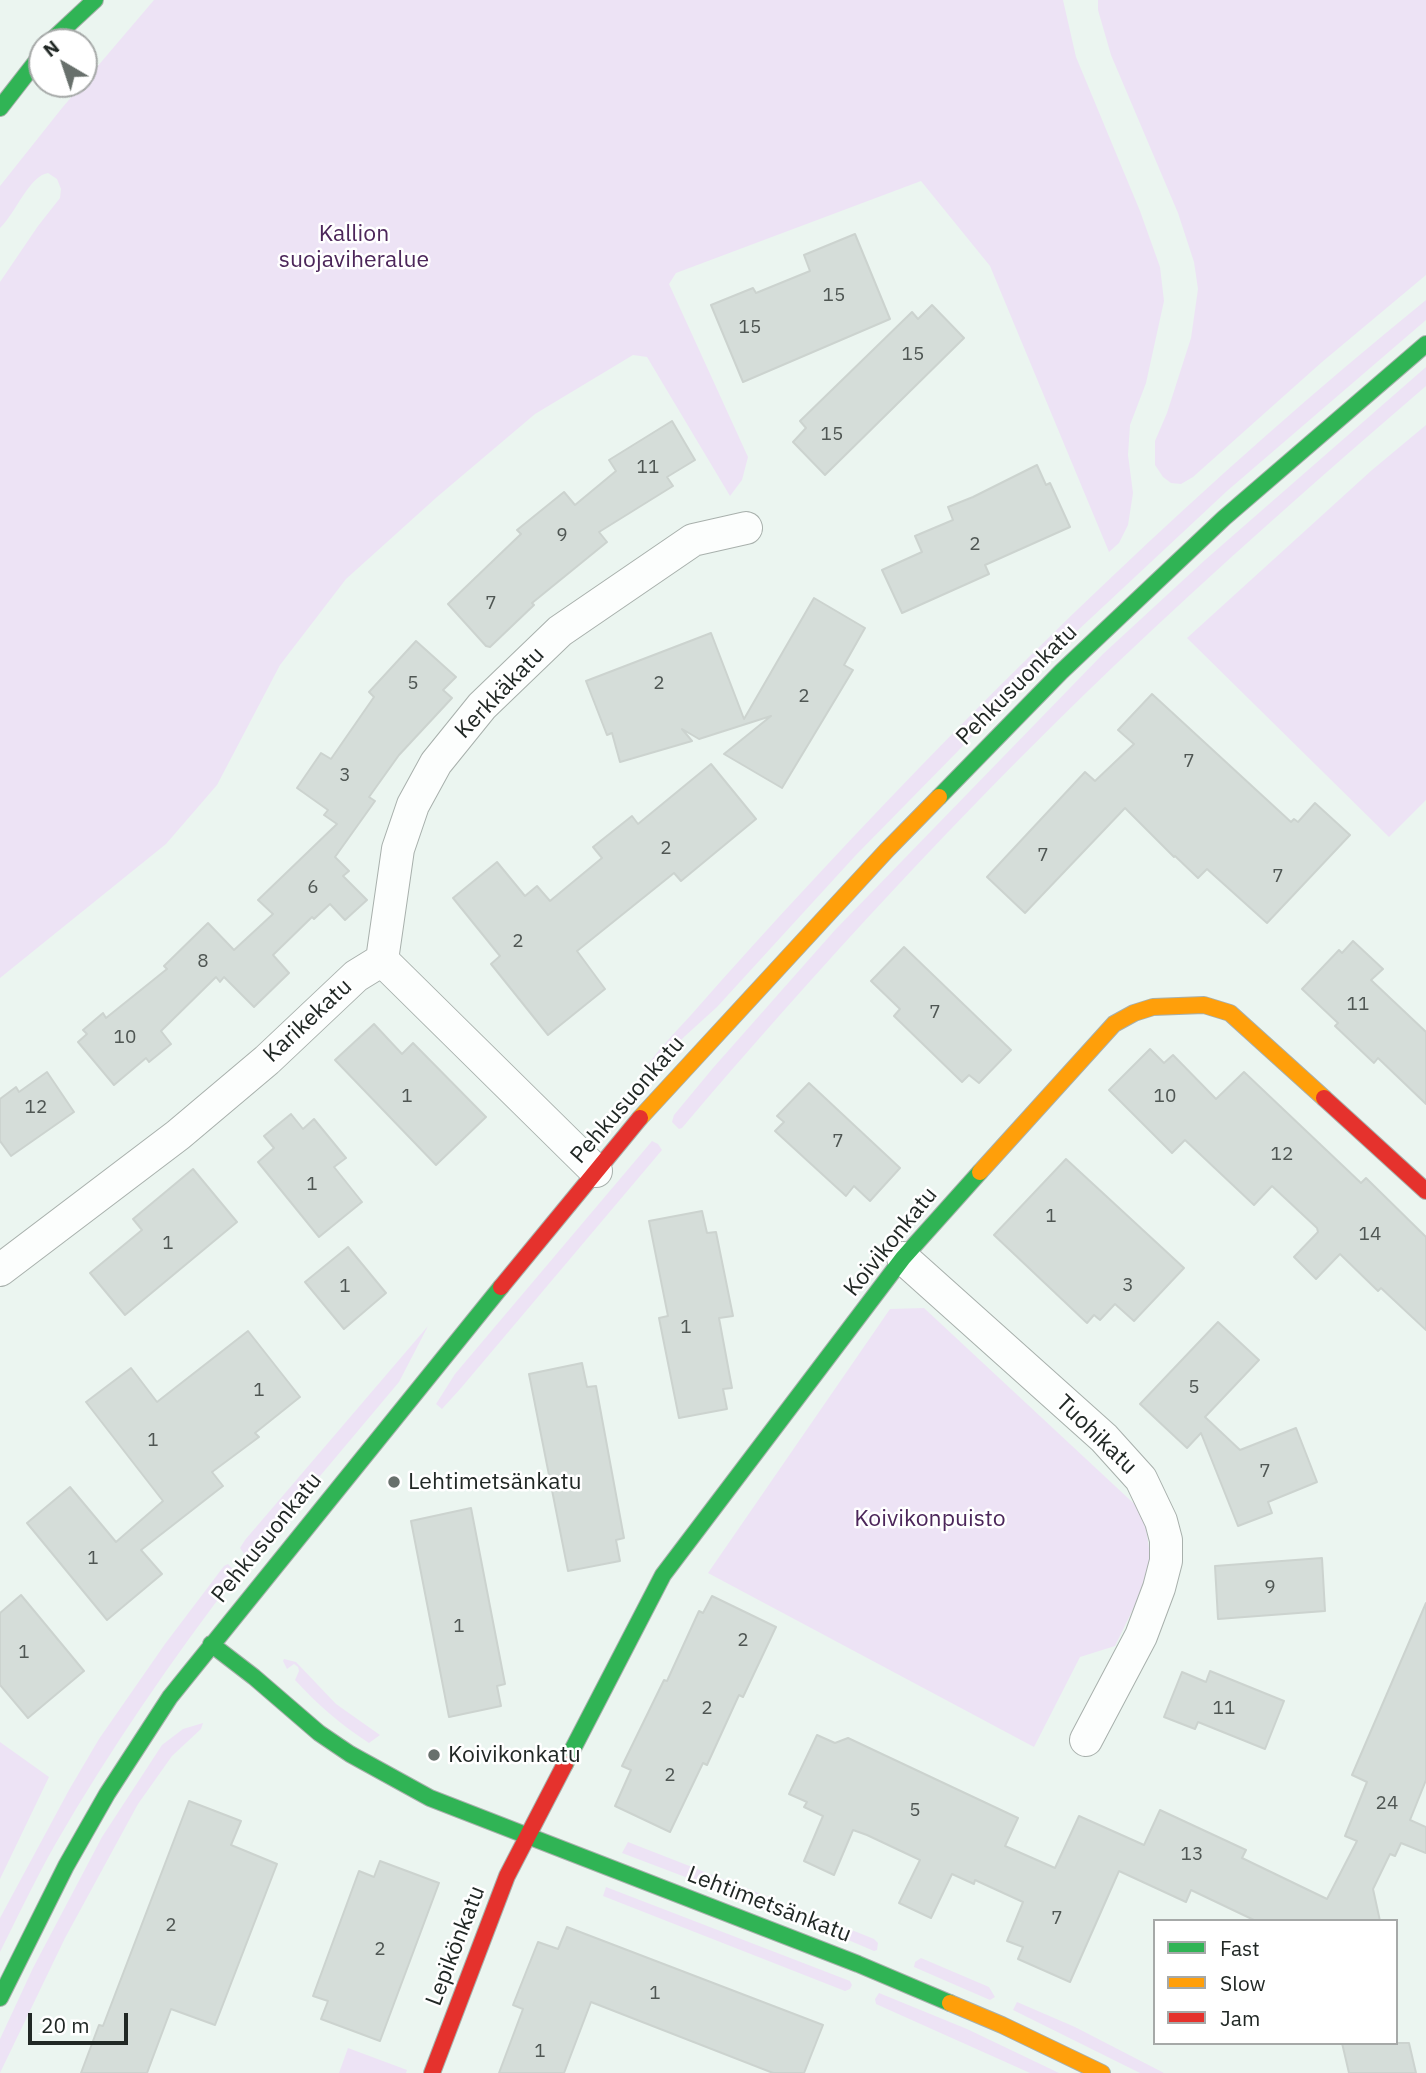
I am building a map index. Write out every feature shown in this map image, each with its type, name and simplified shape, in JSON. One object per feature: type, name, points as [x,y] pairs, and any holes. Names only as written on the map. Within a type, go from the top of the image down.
[{"type":"main road","points":[[62,28],[83,0]]},
{"type":"main road","points":[[65,28],[94,0]]},
{"type":"main road","points":[[0,108],[28,72]]},
{"type":"main road","name":"Pehkusuonkatu","points":[[0,1998],[66,1866],[107,1794],[156,1717],[211,1644],[651,1105],[887,850],[1061,672],[1224,518],[1426,344]]},
{"type":"main road","name":"Koivikonkatu","points":[[526,1836],[663,1575],[903,1258],[1114,1024],[1153,1007],[1204,1006],[1230,1013],[1426,1191]]},
{"type":"main road","name":"Lehtimetsänkatu","points":[[211,1644],[319,1733],[350,1754],[430,1798],[858,1965],[1002,2025],[1102,2073]]},
{"type":"main road","name":"Lepikönkatu","points":[[432,2073],[507,1877],[526,1836]]},
{"type":"street","name":"Kerkkäkatu","points":[[382,960],[398,849],[413,805],[436,763],[482,706],[560,631],[693,540],[746,528]]},
{"type":"street","points":[[382,960],[596,1171]]},
{"type":"street","name":"Karikekatu","points":[[0,1270],[178,1135],[267,1060],[356,976],[382,960]]},
{"type":"street","name":"Tuohikatu","points":[[903,1258],[1104,1438],[1141,1479],[1154,1502],[1166,1541],[1166,1561],[1159,1588],[1141,1636],[1086,1740]]},
{"type":"green space","name":"Kallion suojaviheralue","points":[[154,0],[1063,0],[1076,57],[1140,211],[1160,267],[1164,301],[1146,383],[1130,425],[1128,455],[1133,493],[1128,525],[1119,543],[1109,552],[990,266],[921,181],[676,273],[669,284],[748,457],[742,480],[730,496],[647,357],[633,355],[535,414],[346,579],[280,665],[217,785],[166,844],[0,978],[0,282],[60,198],[61,189],[57,179],[48,173],[41,176],[0,228],[0,186],[71,98],[98,98],[98,66]]},
{"type":"green space","points":[[1098,0],[1426,0],[1426,275],[1322,362],[1193,477],[1181,484],[1171,483],[1155,465],[1155,441],[1191,338],[1198,289],[1194,262],[1178,213],[1111,55],[1098,10]]},
{"type":"green space","points":[[1426,300],[1426,320],[1227,491],[1060,647],[856,855],[717,1007],[646,1077],[642,1074],[665,1043],[798,896],[1034,652],[1265,436]]},
{"type":"green space","points":[[1426,367],[1426,386],[1191,594],[1002,776],[839,949],[679,1129],[672,1122],[674,1115],[835,930],[1103,654],[1205,560]]},
{"type":"green space","points":[[1426,425],[1426,800],[1389,837],[1187,638],[1372,470]]},
{"type":"green space","points":[[652,1141],[662,1150],[442,1409],[436,1404],[455,1374]]},
{"type":"green space","name":"Koivikonpuisto","points":[[924,1308],[1144,1513],[1152,1570],[1115,1646],[1080,1657],[1034,1747],[708,1573],[890,1309]]},
{"type":"green space","points":[[428,1326],[399,1382],[252,1557],[247,1558],[240,1548],[245,1540]]},
{"type":"green space","points":[[228,1564],[237,1574],[165,1672],[98,1773],[49,1856],[0,1952],[0,1918],[69,1790],[99,1739],[165,1644]]},
{"type":"green space","points":[[284,1659],[296,1662],[336,1704],[380,1735],[369,1743],[339,1721],[295,1680],[298,1667],[294,1664],[287,1669]]},
{"type":"green space","points":[[203,1723],[201,1729],[172,1756],[138,1804],[65,1938],[0,2073],[0,2039],[33,1968],[102,1837],[162,1745],[183,1729]]},
{"type":"green space","points":[[0,1742],[49,1777],[0,1879]]},
{"type":"green space","points":[[628,1842],[774,1899],[781,1907],[775,1911],[622,1853]]},
{"type":"green space","points":[[606,1887],[850,1981],[852,1985],[845,1991],[603,1896]]},
{"type":"green space","points":[[827,1920],[874,1939],[878,1943],[877,1950],[813,1925],[817,1921]]},
{"type":"green space","points":[[921,1958],[989,1987],[995,1997],[990,2000],[914,1967],[915,1962]]},
{"type":"green space","points":[[879,1993],[967,2029],[1059,2073],[1030,2073],[876,2004],[875,1999]]},
{"type":"green space","points":[[1017,2002],[1075,2027],[1164,2073],[1140,2073],[1013,2010]]},
{"type":"green space","points":[[348,2048],[407,2070],[406,2073],[339,2073]]},
{"type":"building","points":[[855,234],[890,319],[743,382],[711,305],[753,288],[756,293],[810,271],[804,255]]},
{"type":"building","points":[[932,305],[964,338],[825,475],[793,442],[806,428],[800,421],[912,312],[918,319]]},
{"type":"building","points":[[672,421],[695,460],[667,477],[673,486],[599,532],[607,542],[532,603],[534,605],[490,647],[486,646],[448,604],[521,534],[517,530],[564,492],[575,505],[616,471],[609,460]]},
{"type":"building","points":[[1037,465],[1046,485],[1050,483],[1070,527],[985,565],[989,574],[902,613],[882,570],[922,552],[915,536],[953,520],[948,507]]},
{"type":"building","points":[[814,598],[865,628],[844,665],[853,670],[782,788],[724,754],[771,716],[699,739],[682,729],[692,741],[620,762],[612,733],[607,735],[586,681],[711,633],[744,719]]},
{"type":"building","points":[[416,641],[456,677],[443,690],[452,698],[399,755],[369,797],[375,801],[335,857],[349,871],[343,876],[367,900],[345,920],[330,904],[314,919],[312,917],[273,955],[289,973],[254,1007],[224,977],[220,982],[216,977],[161,1031],[171,1044],[149,1062],[146,1058],[114,1085],[78,1042],[87,1034],[83,1030],[103,1013],[106,1018],[167,969],[164,966],[208,923],[234,950],[273,914],[258,900],[337,824],[324,815],[328,810],[297,788],[321,753],[331,759],[374,697],[369,692]]},
{"type":"building","points":[[1152,694],[1291,822],[1294,819],[1298,822],[1315,803],[1350,835],[1267,923],[1207,869],[1198,878],[1125,808],[1025,913],[987,877],[1085,772],[1095,781],[1134,744],[1118,730]]},
{"type":"building","points":[[711,764],[756,819],[681,881],[674,873],[577,951],[605,989],[548,1035],[491,964],[500,956],[453,898],[497,862],[525,896],[537,886],[550,901],[602,858],[593,847],[632,816],[638,824]]},
{"type":"building","points":[[1353,941],[1383,969],[1371,980],[1426,1032],[1426,1104],[1378,1058],[1374,1063],[1335,1026],[1338,1023],[1302,989],[1339,950],[1342,953]]},
{"type":"building","points":[[904,947],[1011,1050],[979,1083],[969,1075],[962,1082],[894,1016],[900,1009],[871,981]]},
{"type":"building","points":[[374,1024],[402,1054],[413,1043],[486,1117],[436,1165],[335,1060]]},
{"type":"building","points":[[1150,1049],[1164,1063],[1173,1055],[1216,1099],[1244,1072],[1361,1183],[1366,1178],[1426,1237],[1426,1330],[1381,1288],[1378,1291],[1340,1254],[1316,1279],[1294,1257],[1318,1232],[1317,1228],[1272,1186],[1254,1205],[1185,1140],[1172,1153],[1109,1090]]},
{"type":"building","points":[[47,1072],[74,1112],[11,1156],[0,1141],[0,1099],[16,1087],[19,1092]]},
{"type":"building","points":[[809,1083],[900,1168],[870,1201],[854,1186],[846,1196],[775,1131],[784,1122],[777,1116]]},
{"type":"building","points":[[291,1114],[303,1129],[314,1119],[346,1158],[334,1167],[362,1202],[319,1237],[258,1162],[274,1148],[264,1136]]},
{"type":"building","points":[[1066,1159],[1184,1268],[1134,1321],[1115,1304],[1100,1320],[1094,1315],[1087,1323],[994,1235]]},
{"type":"building","points":[[193,1169],[237,1222],[125,1315],[90,1273],[142,1230],[133,1219]]},
{"type":"building","points":[[702,1211],[707,1233],[716,1232],[733,1316],[719,1318],[732,1388],[723,1389],[727,1409],[679,1418],[659,1318],[668,1316],[649,1221]]},
{"type":"building","points":[[348,1247],[386,1293],[344,1329],[305,1282]]},
{"type":"building","points":[[1218,1322],[1259,1360],[1205,1417],[1240,1450],[1296,1428],[1317,1482],[1268,1502],[1272,1513],[1238,1526],[1201,1433],[1187,1448],[1140,1404]]},
{"type":"building","points":[[248,1331],[300,1397],[255,1433],[259,1437],[212,1472],[223,1486],[141,1550],[162,1574],[107,1620],[27,1523],[70,1487],[116,1542],[163,1501],[86,1402],[131,1368],[157,1402]]},
{"type":"building","points":[[582,1363],[587,1387],[596,1386],[624,1538],[616,1540],[620,1561],[568,1571],[529,1374]]},
{"type":"building","points":[[471,1508],[505,1684],[497,1686],[501,1706],[449,1717],[411,1521]]},
{"type":"building","points":[[1322,1558],[1325,1611],[1218,1619],[1215,1566]]},
{"type":"building","points":[[21,1595],[84,1671],[28,1718],[0,1685],[0,1613]]},
{"type":"building","points":[[712,1596],[776,1627],[743,1697],[739,1695],[707,1765],[703,1763],[670,1832],[615,1806],[631,1770],[622,1766],[664,1680],[667,1681],[699,1611],[703,1613]]},
{"type":"building","points":[[1426,1603],[1426,1780],[1410,1820],[1426,1827],[1426,1853],[1401,1843],[1395,1856],[1390,1854],[1373,1889],[1380,1919],[1252,1919],[1191,1890],[1186,1902],[1119,1871],[1070,1982],[1018,1959],[1023,1947],[1007,1941],[1023,1902],[975,1880],[974,1884],[952,1874],[931,1918],[899,1903],[920,1860],[867,1835],[853,1830],[834,1875],[804,1861],[823,1816],[804,1807],[807,1802],[789,1794],[817,1735],[835,1743],[848,1738],[1018,1818],[1005,1846],[1055,1868],[1079,1816],[1144,1845],[1160,1810],[1246,1850],[1242,1858],[1327,1899],[1357,1841],[1345,1836],[1367,1782],[1352,1775]]},
{"type":"building","points":[[1210,1671],[1284,1701],[1265,1749],[1198,1722],[1195,1729],[1164,1717],[1182,1672],[1206,1682]]},
{"type":"building","points":[[189,1801],[241,1821],[231,1845],[277,1864],[215,2025],[171,2009],[147,2073],[81,2073],[99,2025],[103,2026]]},
{"type":"building","points":[[380,1861],[439,1883],[380,2041],[321,2019],[328,2001],[313,1996],[359,1871],[374,1877]]},
{"type":"building","points":[[567,1927],[823,2025],[804,2073],[773,2073],[591,2002],[564,2073],[499,2073],[523,2009],[513,2005],[538,1942],[558,1949]]},
{"type":"building","points":[[1409,2043],[1416,2073],[1349,2073],[1342,2045]]},
{"type":"traffic: fast","points":[[65,28],[95,0]]},
{"type":"traffic: fast","points":[[0,108],[28,72]]},
{"type":"traffic: fast","points":[[939,797],[1061,672],[1224,518],[1426,344]]},
{"type":"traffic: fast","points":[[565,1764],[663,1575],[903,1258],[980,1172]]},
{"type":"traffic: fast","points":[[0,1998],[66,1866],[107,1794],[170,1697],[501,1287]]},
{"type":"traffic: fast","points":[[211,1644],[319,1733],[350,1754],[430,1798],[858,1964],[950,2003]]},
{"type":"traffic: slow","points":[[640,1118],[939,797]]},
{"type":"traffic: slow","points":[[980,1172],[1114,1024],[1153,1007],[1204,1005],[1230,1013],[1324,1098]]},
{"type":"traffic: slow","points":[[950,2003],[1102,2073]]},
{"type":"traffic: jam","points":[[1324,1098],[1426,1191]]},
{"type":"traffic: jam","points":[[501,1287],[640,1118]]},
{"type":"traffic: jam","points":[[432,2073],[507,1876],[565,1764]]},
{"type":"place","name":"Lehtimetsänkatu","points":[[394,1482]]},
{"type":"place","name":"Koivikonkatu","points":[[434,1755]]}]
